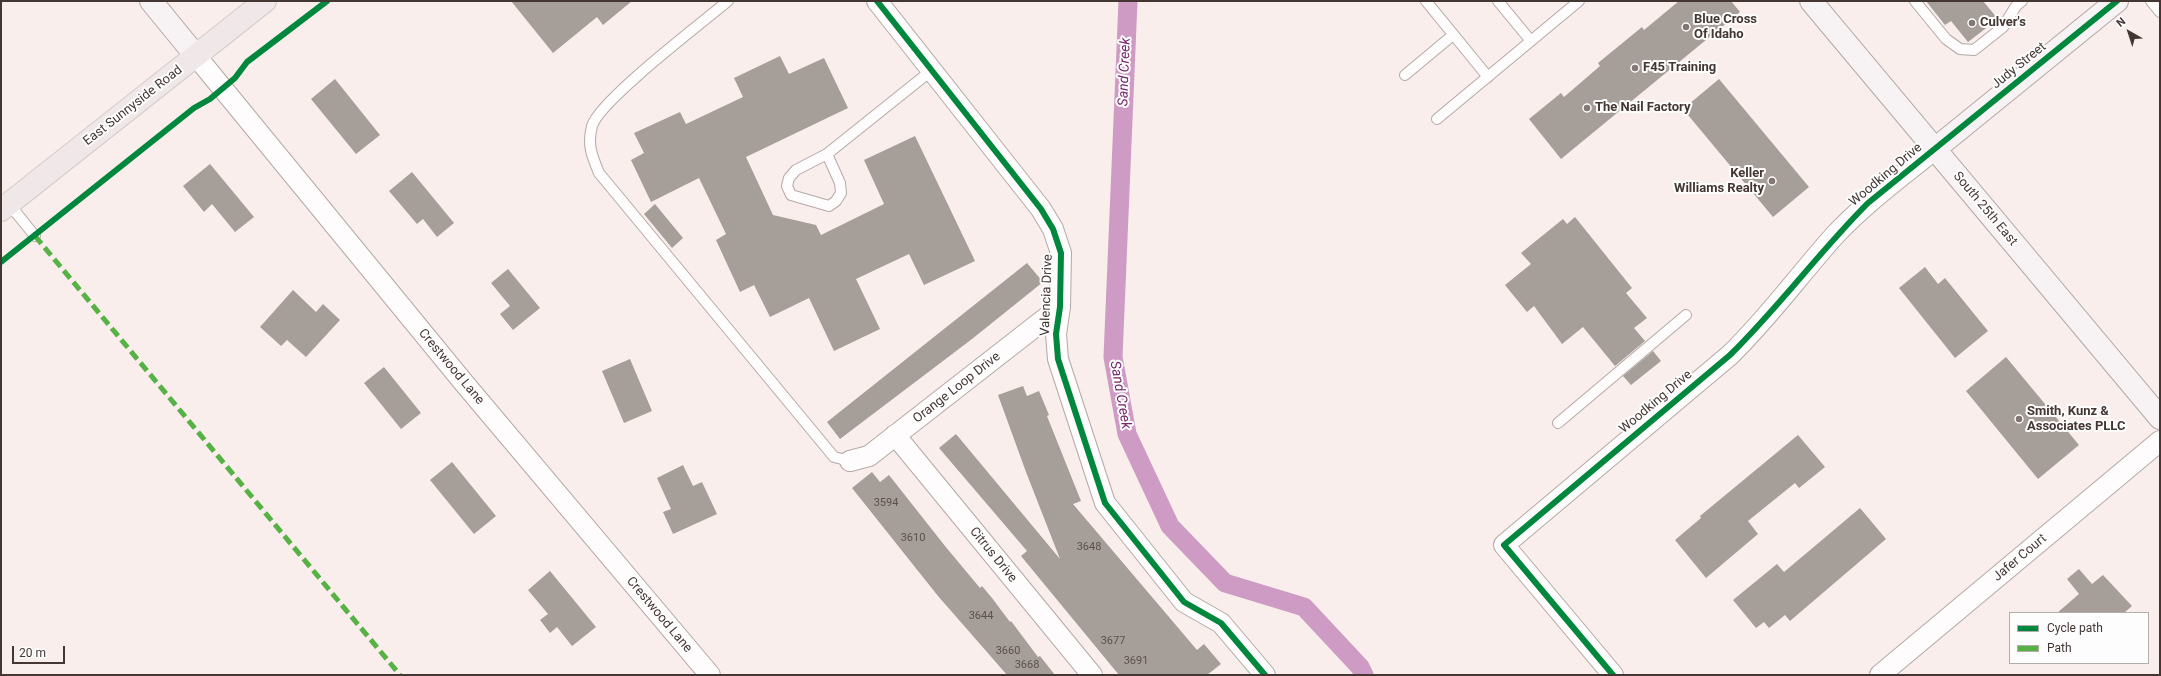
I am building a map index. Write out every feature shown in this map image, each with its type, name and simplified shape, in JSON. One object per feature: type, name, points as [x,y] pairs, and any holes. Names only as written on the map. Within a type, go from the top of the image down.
[{"type":"main road","points":[[150,1],[196,56]]},
{"type":"main road","name":"East Sunnyside Road","points":[[5,207],[265,1]]},
{"type":"main road","name":"South 25th East","points":[[1810,1],[2160,418]]},
{"type":"main road","name":"Judy Street","points":[[1935,149],[2117,1]]},
{"type":"street","name":"Valencia Drive","points":[[877,1],[1041,209],[1054,229],[1061,253],[1060,308],[1056,334],[1058,358],[1106,503],[1184,602],[1221,623],[1265,675]]},
{"type":"street","name":"Crestwood Lane","points":[[196,56],[464,383],[710,675]]},
{"type":"street","name":"Woodking Drive","points":[[1613,675],[1504,545],[1730,354],[1757,328],[1836,235],[1868,203],[1935,149]]},
{"type":"street","name":"Orange Loop Drive","points":[[850,461],[869,456],[1060,308]]},
{"type":"street","name":"Citrus Drive","points":[[895,435],[1092,675]]},
{"type":"street","name":"Jafer Court","points":[[1880,675],[2160,441]]},
{"type":"lane","points":[[728,1],[609,101],[592,125],[589,149],[599,173],[834,457],[850,461]]},
{"type":"lane","points":[[1426,1],[1488,77]]},
{"type":"lane","points":[[1437,119],[1579,1]]},
{"type":"lane","points":[[1915,1],[1946,40],[1960,49],[1974,50],[2002,27],[2016,6],[2022,1]]},
{"type":"lane","points":[[2151,1],[2160,12]]},
{"type":"lane","points":[[1503,3],[1531,41]]},
{"type":"lane","points":[[1405,76],[1454,35]]},
{"type":"lane","points":[[827,154],[840,183],[842,193],[836,201],[829,206],[791,195],[787,186],[789,178],[796,170],[827,154],[932,70]]},
{"type":"lane","points":[[5,207],[35,236]]},
{"type":"lane","points":[[1558,422],[1686,315]]},
{"type":"building","points":[[511,1],[632,1],[603,25],[597,17],[553,53]]},
{"type":"building","points":[[1679,1],[1731,1],[1740,12],[1561,159],[1529,119],[1561,93],[1564,97],[1600,66],[1598,63],[1642,27],[1644,30]]},
{"type":"building","name":"Culver's","points":[[1926,1],[1983,1],[1998,19],[1968,42],[1951,21],[1945,25]]},
{"type":"building","points":[[780,56],[789,74],[824,58],[848,108],[746,157],[773,215],[816,225],[821,235],[884,204],[864,160],[915,136],[975,261],[924,285],[909,254],[856,279],[880,329],[834,351],[809,298],[770,317],[754,285],[740,292],[716,240],[726,234],[699,178],[651,202],[631,160],[644,153],[634,133],[680,112],[686,124],[743,97],[734,78]]},
{"type":"building","points":[[335,79],[380,135],[356,154],[311,99]]},
{"type":"building","points":[[1719,79],[1809,187],[1773,217],[1683,109]]},
{"type":"building","points":[[210,164],[254,217],[235,232],[212,204],[204,212],[183,186]]},
{"type":"building","points":[[412,172],[454,223],[437,237],[423,219],[417,224],[389,191]]},
{"type":"building","points":[[655,204],[683,238],[672,248],[644,214]]},
{"type":"building","points":[[1575,217],[1632,288],[1626,293],[1647,318],[1634,328],[1645,341],[1615,366],[1583,327],[1562,344],[1534,306],[1527,312],[1505,285],[1531,264],[1521,253],[1563,219],[1567,224]]},
{"type":"building","points":[[1027,263],[1043,282],[972,339],[840,439],[827,422]]},
{"type":"building","points":[[1925,267],[1938,284],[1945,278],[1988,331],[1955,358],[1899,288]]},
{"type":"building","points":[[508,269],[540,308],[513,330],[500,314],[510,306],[491,283]]},
{"type":"building","points":[[293,290],[316,312],[323,304],[340,320],[306,357],[287,340],[281,346],[260,327]]},
{"type":"building","points":[[1653,351],[1661,361],[1631,385],[1623,376]]},
{"type":"building","points":[[2006,357],[2079,445],[2038,479],[1966,391]]},
{"type":"building","points":[[630,359],[652,411],[624,423],[602,371]]},
{"type":"building","points":[[384,367],[421,413],[401,429],[364,383]]},
{"type":"building","points":[[1023,386],[1027,396],[1039,391],[1049,415],[1047,416],[1081,501],[1073,504],[1197,650],[1204,644],[1221,664],[1207,675],[1119,675],[1021,556],[1027,551],[939,448],[956,434],[1060,559],[998,395]]},
{"type":"building","points":[[1798,435],[1825,467],[1799,488],[1795,483],[1748,521],[1758,534],[1706,578],[1675,540],[1701,518],[1700,516]]},
{"type":"building","points":[[452,462],[496,516],[474,534],[430,480]]},
{"type":"building","points":[[683,465],[693,486],[702,482],[717,514],[673,534],[663,512],[671,509],[657,478]]},
{"type":"building","points":[[872,472],[880,482],[889,475],[945,546],[980,588],[982,586],[1038,657],[1040,656],[1055,675],[1007,675],[938,596],[852,488]]},
{"type":"building","points":[[1860,508],[1886,539],[1790,621],[1785,615],[1769,628],[1764,622],[1756,628],[1733,600],[1777,564],[1784,572]]},
{"type":"building","points":[[2079,569],[2092,584],[2103,575],[2132,606],[2125,612],[2058,612],[2079,594],[2067,579]]},
{"type":"building","points":[[550,571],[596,627],[572,646],[557,627],[550,633],[540,620],[548,614],[528,590]]},
{"type":"waterway","name":"Sand Creek","points":[[1128,1],[1113,357],[1127,434],[1170,526],[1225,583],[1304,607],[1360,667],[1364,675]]},
{"type":"marked path","points":[[35,236],[400,675]]},
{"type":"cycle path","points":[[1,262],[194,108],[210,99],[235,78],[247,62],[327,1]]},
{"type":"cycle path","points":[[877,1],[1041,209],[1053,229],[1061,253],[1060,307],[1056,334],[1058,359],[1105,503],[1184,602],[1221,623],[1265,675]]},
{"type":"cycle path","points":[[1613,675],[1504,545],[1730,355],[1748,337],[1868,203],[2117,1]]},
{"type":"place","name":"Culver's","points":[[1972,23]]},
{"type":"place","name":"Blue Cross Of Idaho","points":[[1686,27]]},
{"type":"place","name":"F45 Training","points":[[1635,68]]},
{"type":"place","name":"The Nail Factory","points":[[1587,108]]},
{"type":"place","name":"Keller Williams Realty","points":[[1772,181]]},
{"type":"place","name":"Smith, Kunz & Associates PLLC","points":[[2019,419]]}]
